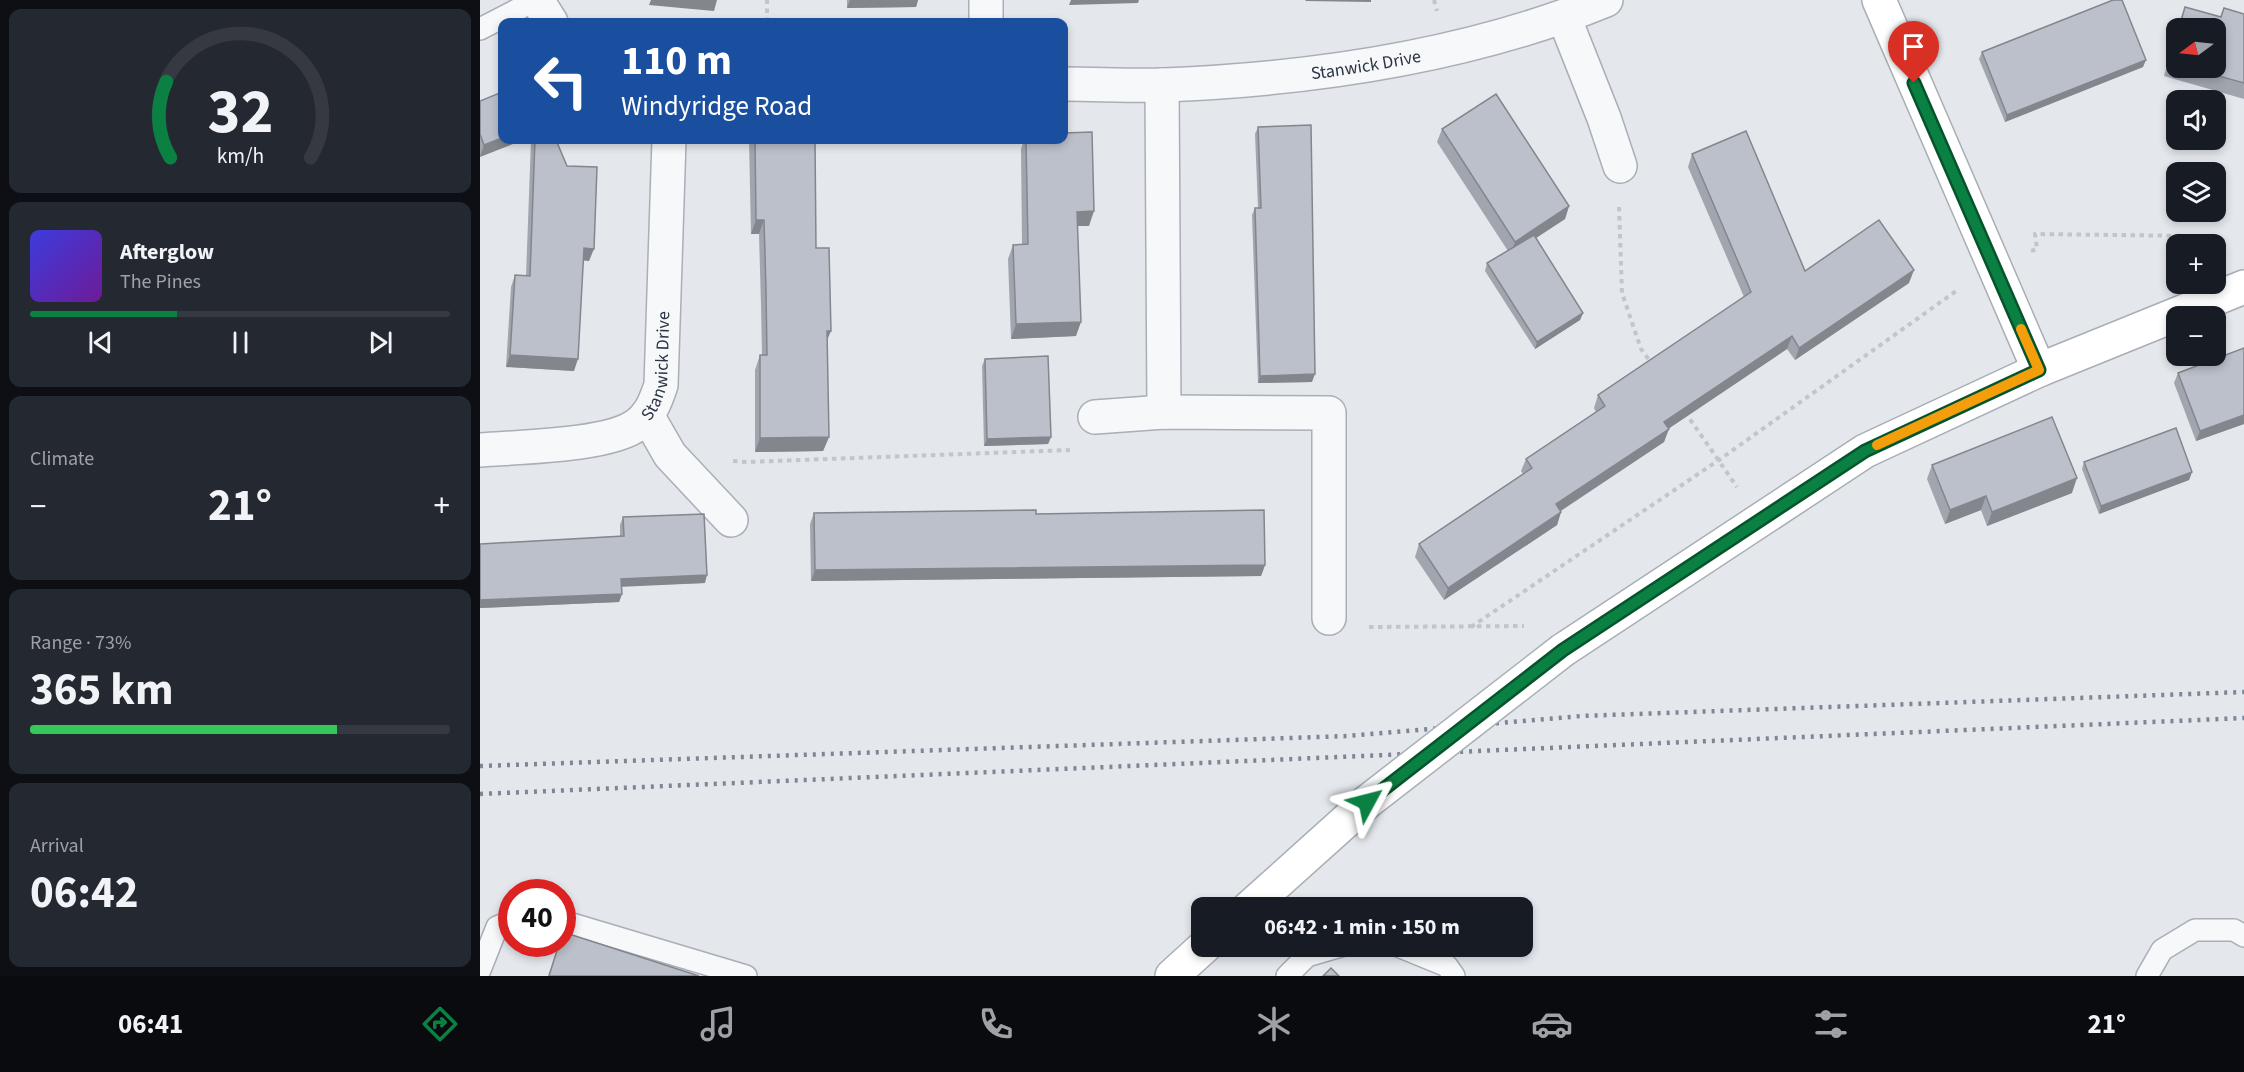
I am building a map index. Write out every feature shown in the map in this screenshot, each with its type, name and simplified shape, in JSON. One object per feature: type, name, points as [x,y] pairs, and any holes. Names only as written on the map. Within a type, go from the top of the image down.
[{"type":"street","points":[[536,0],[548,18]]},
{"type":"street","points":[[986,0],[986,18]]},
{"type":"street","name":"Stanwick Drive","points":[[1068,84],[1162,85],[1257,80],[1353,68],[1446,49],[1564,17],[1606,0]]},
{"type":"street","points":[[1879,0],[2039,370]]},
{"type":"street","points":[[1564,17],[1604,118],[1620,166]]},
{"type":"street","points":[[1162,85],[1164,412]]},
{"type":"street","name":"Stanwick Drive","points":[[480,450],[611,437],[631,429],[647,415],[656,401],[661,385],[669,144]]},
{"type":"street","points":[[1261,897],[1367,802],[1563,650],[1865,451],[2039,370],[2244,287]]},
{"type":"street","points":[[1095,417],[1164,412],[1329,413],[1329,618]]},
{"type":"street","points":[[647,415],[670,455],[730,520]]},
{"type":"street","points":[[1172,976],[1193,957]]},
{"type":"lane","points":[[501,18],[536,0]]},
{"type":"lane","points":[[480,29],[498,20]]},
{"type":"lane","points":[[576,925],[746,976]]},
{"type":"lane","points":[[480,970],[498,927]]},
{"type":"lane","points":[[2147,976],[2162,950],[2195,930],[2234,930],[2244,936]]},
{"type":"lane","points":[[1287,976],[1305,957]]},
{"type":"lane","points":[[1425,957],[1447,966],[1454,976]]},
{"type":"path","points":[[767,0],[767,18]]},
{"type":"path","points":[[1620,166],[1619,228],[1622,293],[1641,349],[1654,367]]},
{"type":"path","points":[[1471,627],[1719,460],[1992,265],[2037,249],[2035,234],[2194,236],[2212,240],[2233,250]]},
{"type":"path","points":[[1680,404],[1758,521]]},
{"type":"path","points":[[670,455],[746,462],[1072,450],[1095,417]]},
{"type":"path","points":[[1329,618],[1345,627],[1530,626]]},
{"type":"building","points":[[2113,0],[2122,0],[2146,60],[2007,115],[1982,52]]},
{"type":"building","points":[[2185,7],[2221,17],[2224,8],[2244,14],[2244,83],[2226,78],[2226,18],[2182,18]]},
{"type":"building","points":[[498,94],[498,140],[484,145],[480,134],[480,101]]},
{"type":"building","points":[[1496,94],[1569,206],[1515,242],[1442,129]]},
{"type":"building","points":[[1311,125],[1315,374],[1260,376],[1255,208],[1261,208],[1258,127]]},
{"type":"building","points":[[1746,131],[1805,271],[1879,220],[1914,270],[1799,348],[1792,336],[1664,422],[1669,429],[1556,504],[1561,512],[1448,588],[1419,544],[1532,468],[1526,459],[1605,406],[1598,395],[1751,292],[1692,154]]},
{"type":"building","points":[[1092,132],[1094,211],[1077,212],[1081,322],[1016,324],[1013,245],[1028,244],[1026,144],[1068,144],[1068,133]]},
{"type":"building","points":[[535,144],[558,144],[567,166],[597,167],[594,249],[584,248],[578,359],[510,355],[515,275],[530,276]]},
{"type":"building","points":[[755,144],[815,144],[816,248],[829,248],[831,331],[827,331],[829,437],[760,438],[760,355],[767,355],[766,290],[764,220],[756,220]]},
{"type":"building","points":[[1534,235],[1583,313],[1537,342],[1487,263]]},
{"type":"building","points":[[2244,348],[2244,415],[2200,431],[2178,373],[2196,366],[2226,366],[2226,355]]},
{"type":"building","points":[[1048,356],[1051,437],[987,439],[985,359]]},
{"type":"building","points":[[2052,417],[2077,478],[1992,512],[1986,496],[1950,510],[1932,465]]},
{"type":"building","points":[[2176,428],[2192,472],[2101,506],[2084,462]]},
{"type":"building","points":[[1036,510],[1036,514],[1264,510],[1265,565],[815,570],[814,513]]},
{"type":"building","points":[[704,514],[707,575],[621,579],[622,594],[480,600],[480,544],[624,536],[623,517]]},
{"type":"building","points":[[576,936],[699,976],[549,976],[555,957],[576,957]]},
{"type":"building","points":[[1331,968],[1339,976],[1323,976]]},
{"type":"railway","points":[[480,766],[1348,736],[1581,716],[2244,692]]},
{"type":"railway","points":[[480,794],[2244,718]]},
{"type":"slow traffic","points":[[1877,445],[2039,370],[2021,329]]},
{"type":"route","points":[[1367,802],[1563,650],[1865,451],[2039,370],[1914,83]]}]
